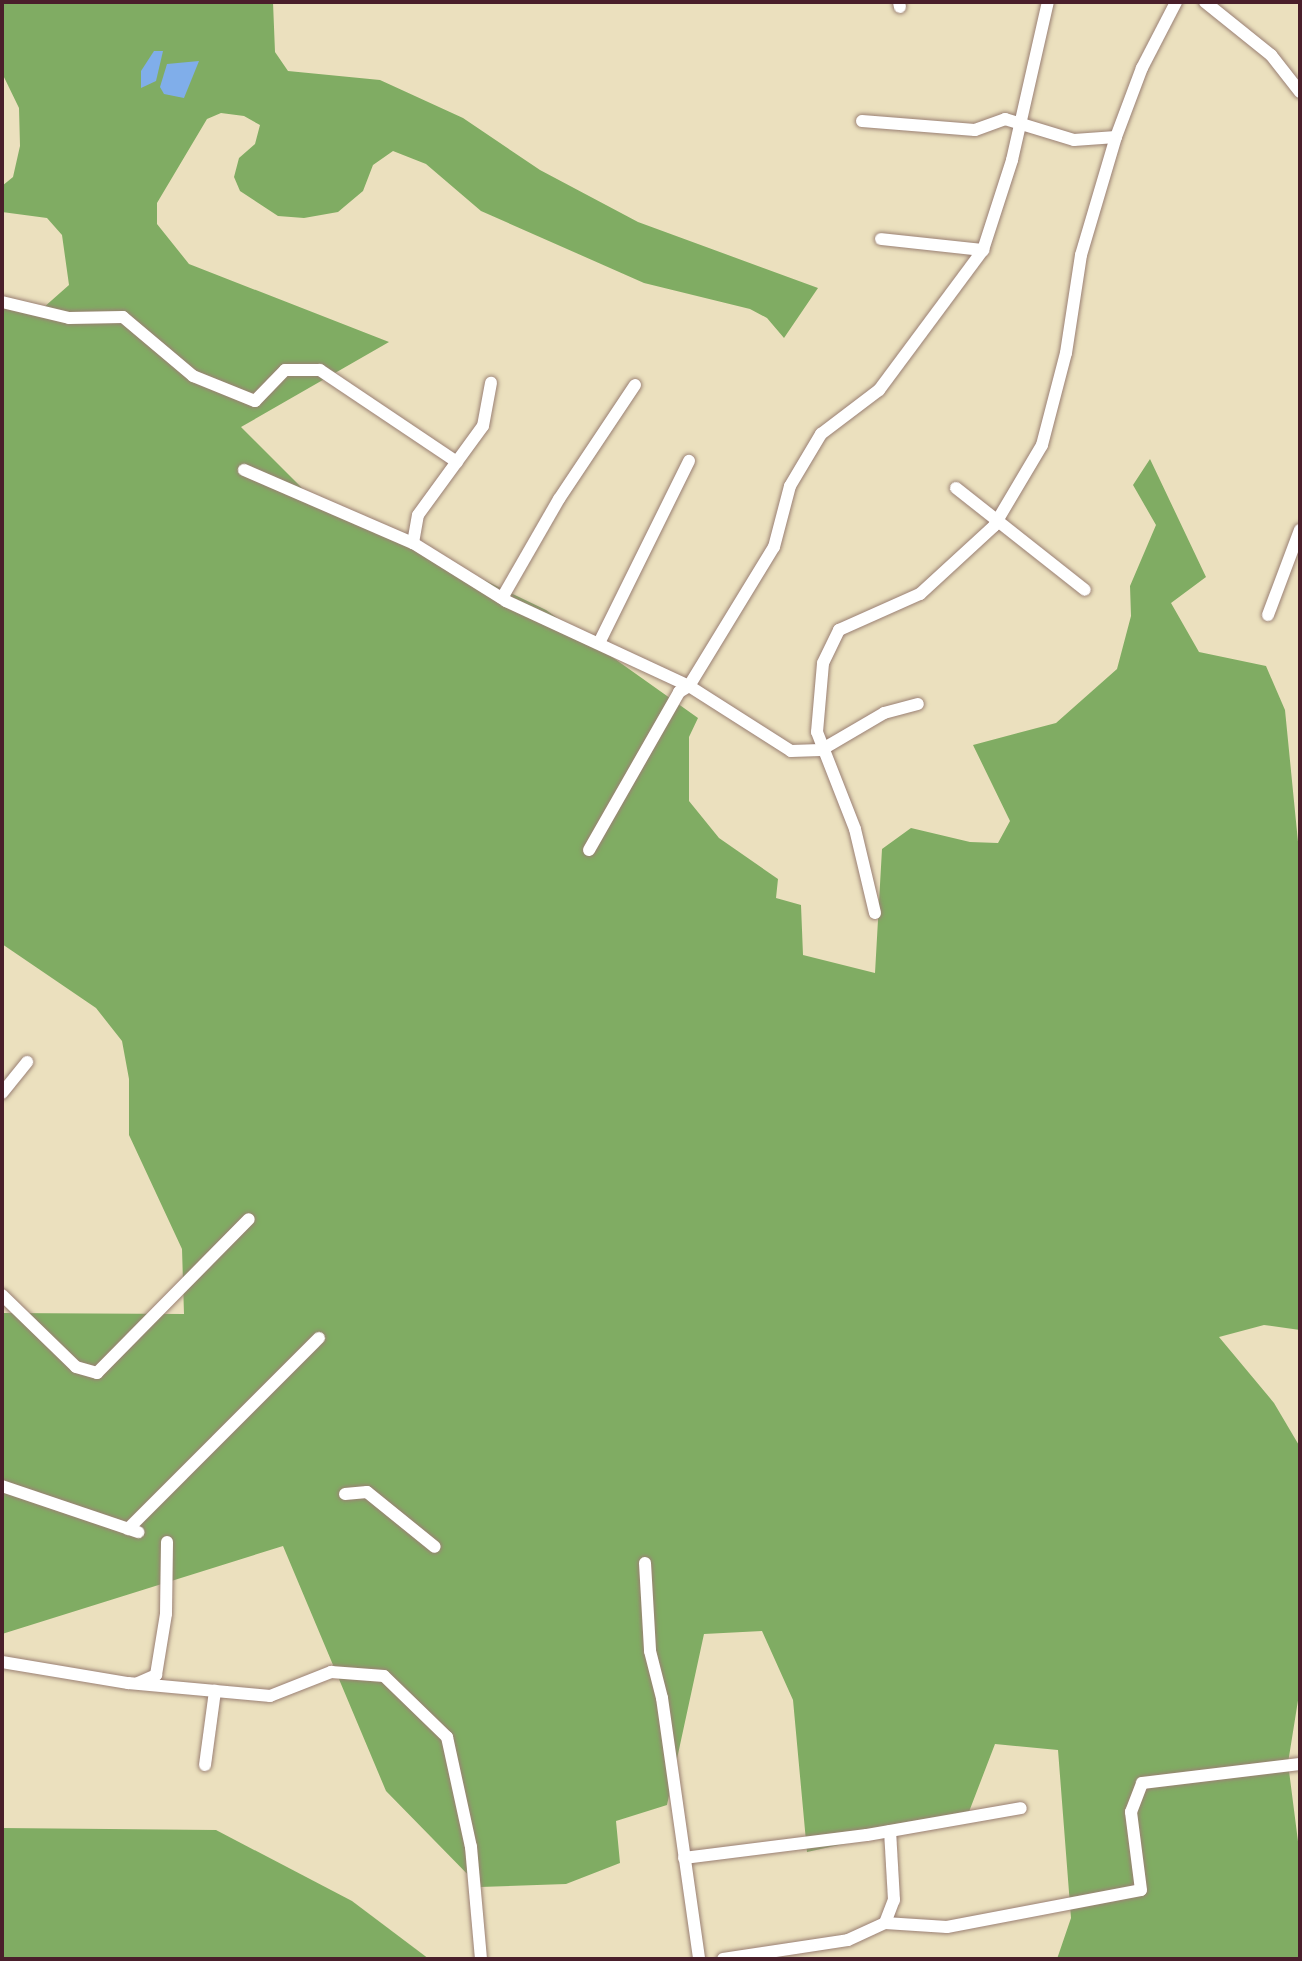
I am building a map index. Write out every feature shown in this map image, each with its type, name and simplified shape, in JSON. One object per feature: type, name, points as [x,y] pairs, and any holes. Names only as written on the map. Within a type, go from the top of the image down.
[{"type":"street","points":[[589,850],[679,692],[689,686],[774,547],[790,486],[821,434],[879,390],[983,250],[1020,122],[1048,2]]},
{"type":"street","points":[[875,913],[855,829],[821,750],[819,680],[839,630],[920,594],[999,517],[1042,445],[1066,353],[1081,255],[1116,137],[1142,68],[1176,2]]},
{"type":"street","points":[[1205,2],[1271,55],[1300,92]]},
{"type":"street","points":[[862,121],[975,130],[1005,119],[1074,140],[1116,137]]},
{"type":"street","points":[[881,239],[983,250]]},
{"type":"street","points":[[2,302],[69,318],[123,317],[193,376],[255,401],[285,370],[320,370],[457,462]]},
{"type":"street","points":[[413,543],[418,515],[483,426],[491,383]]},
{"type":"street","points":[[502,598],[559,499],[635,385]]},
{"type":"street","points":[[600,641],[689,461]]},
{"type":"street","points":[[244,470],[413,543],[502,598],[600,641],[689,686],[791,751],[821,750],[884,713],[918,704]]},
{"type":"street","points":[[956,488],[999,517],[1085,590]]},
{"type":"street","points":[[1268,615],[1300,530]]},
{"type":"street","points":[[2,1093],[27,1062]]},
{"type":"street","points":[[2,1295],[76,1367],[97,1373],[249,1219]]},
{"type":"street","points":[[2,1486],[133,1530],[319,1338]]},
{"type":"street","points":[[345,1494],[367,1492],[435,1547]]},
{"type":"street","points":[[136,1684],[156,1675],[166,1614],[167,1542]]},
{"type":"street","points":[[645,1563],[650,1651],[699,1959]]},
{"type":"street","points":[[2,1662],[136,1684],[270,1696],[331,1672],[384,1676],[447,1737],[471,1847],[481,1959]]},
{"type":"street","points":[[205,1765],[215,1691]]},
{"type":"street","points":[[723,1959],[848,1940],[885,1923],[947,1927],[1141,1890],[1131,1812],[1142,1783],[1300,1764]]},
{"type":"street","points":[[684,1858],[890,1831],[1021,1808]]},
{"type":"street","points":[[885,1923],[894,1900],[890,1831]]},
{"type":"green space","points":[[2,2],[273,2],[275,52],[288,71],[380,80],[463,118],[540,170],[638,222],[818,288],[784,338],[767,318],[750,309],[644,283],[481,211],[426,164],[393,151],[373,165],[363,191],[338,212],[304,218],[278,216],[240,191],[234,177],[239,158],[255,144],[260,125],[244,116],[221,113],[207,119],[157,203],[157,224],[189,264],[389,342],[241,427],[310,496],[546,610],[698,718],[689,737],[689,801],[719,838],[778,879],[776,898],[801,905],[803,955],[875,973],[882,849],[911,828],[970,842],[998,843],[1010,821],[973,745],[1056,723],[1117,669],[1131,616],[1130,586],[1156,525],[1133,485],[1150,459],[1206,577],[1171,603],[1199,652],[1266,666],[1285,710],[1300,862],[1300,1330],[1264,1325],[1219,1337],[1274,1403],[1300,1447],[1300,1688],[1288,1763],[1300,1857],[1300,1959],[1057,1959],[1071,1918],[1058,1750],[995,1744],[967,1817],[807,1852],[793,1700],[762,1631],[704,1634],[667,1805],[616,1821],[620,1863],[566,1884],[480,1887],[386,1791],[283,1546],[2,1634],[2,1313],[184,1314],[182,1249],[129,1135],[129,1079],[122,1041],[96,1008],[2,944],[2,308],[43,308],[69,285],[62,235],[47,218],[2,212],[2,186],[13,177],[20,146],[19,108],[2,73]]},
{"type":"green space","points":[[2,1828],[216,1830],[352,1901],[429,1959],[2,1959]]},
{"type":"water","points":[[154,51],[163,51],[156,81],[141,88],[141,71]]},
{"type":"water","points":[[199,61],[184,98],[164,94],[160,87],[167,64]]}]
